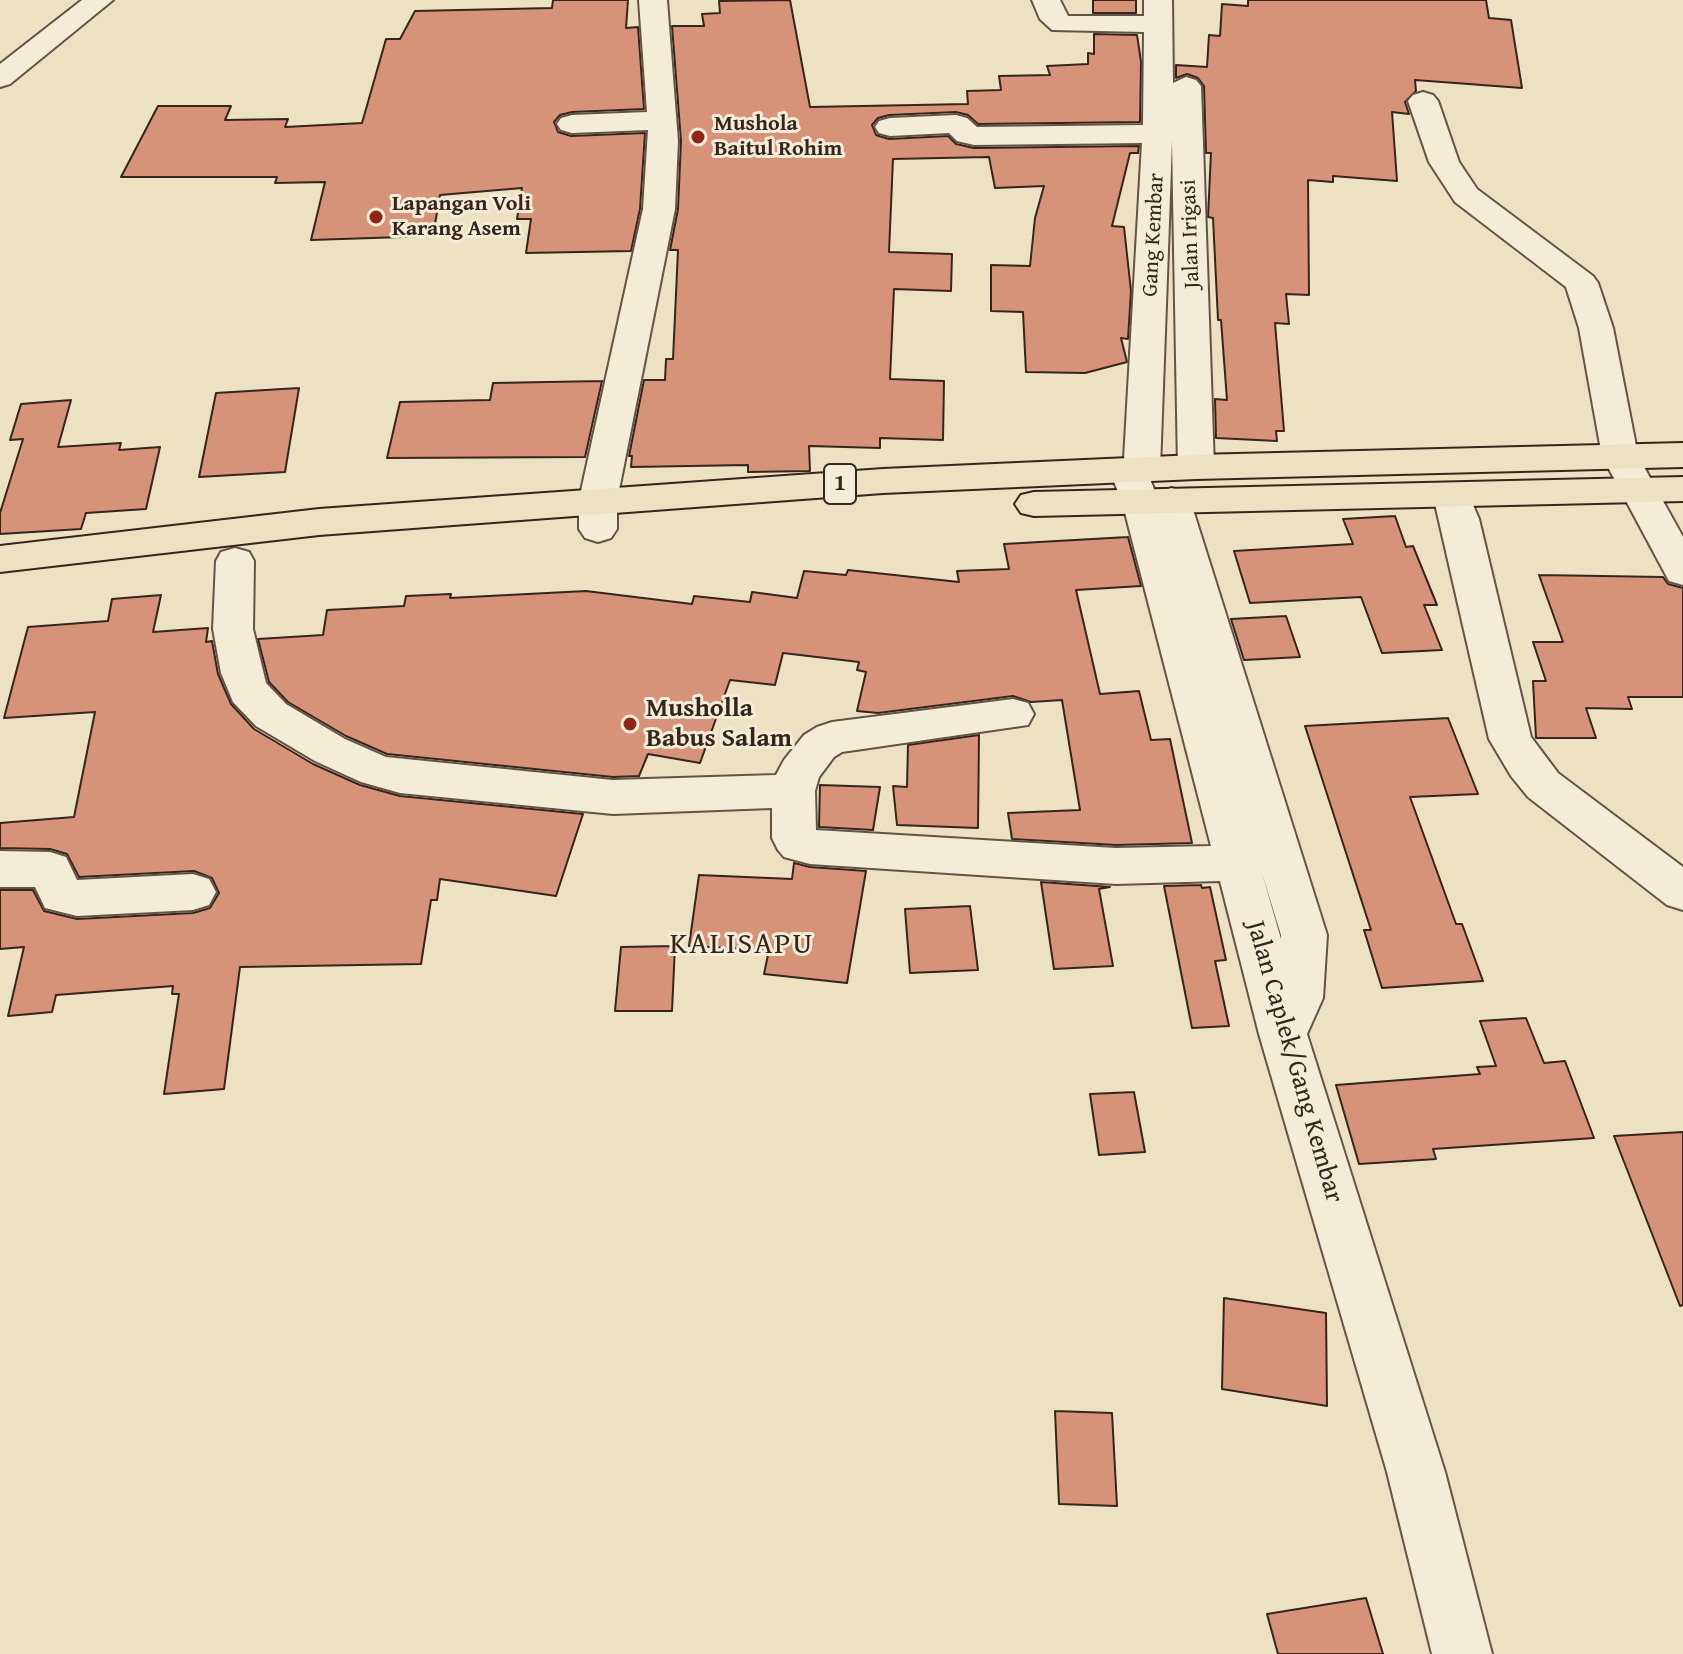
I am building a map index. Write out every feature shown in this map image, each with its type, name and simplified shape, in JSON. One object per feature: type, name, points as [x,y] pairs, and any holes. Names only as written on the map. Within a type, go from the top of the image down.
[{"type":"highway","name":"1","points":[[0,559],[319,522],[888,509],[1155,482],[1683,455]]},
{"type":"highway","name":"1","points":[[1155,482],[1452,495],[1683,489]]},
{"type":"highway","name":"1","points":[[0,586],[235,561],[598,515]]},
{"type":"street","points":[[0,78],[99,0]]},
{"type":"street","points":[[598,515],[659,209],[662,120],[653,0]]},
{"type":"street","points":[[1046,0],[1054,19],[1062,24],[1158,12]]},
{"type":"street","name":"Jalan Irigasi","points":[[1155,482],[1184,0]]},
{"type":"street","name":"Gang Kembar","points":[[1155,482],[1158,12]]},
{"type":"street","points":[[1423,101],[1444,162],[1466,195],[1581,283],[1596,328],[1620,456],[1683,572]]},
{"type":"street","points":[[572,124],[662,120]]},
{"type":"street","points":[[890,127],[956,124],[968,135],[974,136],[1158,134]]},
{"type":"street","points":[[1155,482],[1304,935],[1299,998],[1283,1034]]},
{"type":"street","name":"Jalan Caplek/Gang Kembar","points":[[1155,482],[1239,863],[1283,1034],[1416,1472],[1462,1654]]},
{"type":"street","points":[[1452,495],[1510,739],[1543,785],[1683,892]]},
{"type":"street","points":[[235,561],[233,629],[241,673],[248,691],[271,715],[362,766],[400,777],[613,797],[793,791]]},
{"type":"street","points":[[1013,714],[832,738],[819,746],[799,771],[793,791],[794,838],[800,845],[810,847],[1116,866],[1239,863]]},
{"type":"street","points":[[0,869],[50,870],[61,895],[77,898],[193,892]]},
{"type":"building","points":[[553,0],[628,0],[626,28],[638,27],[644,109],[572,112],[560,115],[554,122],[558,132],[571,136],[645,133],[640,209],[631,251],[526,253],[531,219],[517,219],[522,188],[440,195],[433,236],[311,240],[325,182],[275,183],[277,177],[121,177],[158,106],[231,106],[225,120],[288,119],[285,127],[362,123],[386,39],[400,39],[415,11],[552,8]]},
{"type":"building","points":[[790,0],[810,107],[968,104],[967,91],[1001,90],[999,76],[1050,75],[1047,66],[1088,64],[1088,53],[1094,54],[1094,34],[1137,35],[1141,62],[1140,122],[978,124],[968,115],[956,112],[889,115],[878,118],[872,125],[876,135],[889,139],[948,136],[956,144],[974,148],[1139,146],[1138,153],[1130,153],[1112,226],[1124,227],[1131,291],[1128,339],[1121,338],[1127,362],[1085,373],[1026,372],[1023,312],[991,311],[991,265],[1030,266],[1035,218],[1044,186],[995,188],[989,157],[893,159],[889,252],[952,254],[951,291],[894,289],[890,379],[944,381],[943,440],[880,438],[880,448],[809,446],[810,471],[748,472],[748,465],[631,467],[632,456],[629,456],[644,380],[665,380],[666,359],[673,359],[678,250],[670,250],[678,209],[681,141],[672,26],[704,26],[702,14],[720,13],[719,1]]},
{"type":"building","points":[[1093,0],[1136,0],[1136,13],[1093,13]]},
{"type":"building","points":[[1248,0],[1486,0],[1489,18],[1511,20],[1522,88],[1415,80],[1416,91],[1405,102],[1409,114],[1392,112],[1397,181],[1333,176],[1333,182],[1308,180],[1309,295],[1286,294],[1289,324],[1275,323],[1284,431],[1276,431],[1277,441],[1216,438],[1215,399],[1227,400],[1221,320],[1218,320],[1213,218],[1208,217],[1211,153],[1206,153],[1204,86],[1198,78],[1187,74],[1176,78],[1176,65],[1207,67],[1209,35],[1220,36],[1222,4],[1248,6]]},
{"type":"building","points":[[602,381],[585,457],[387,458],[400,402],[490,400],[493,383]]},
{"type":"building","points":[[299,388],[285,472],[199,477],[216,393]]},
{"type":"building","points":[[71,400],[58,447],[121,443],[119,450],[160,447],[146,509],[86,513],[81,529],[0,534],[0,513],[23,439],[10,440],[21,404]]},
{"type":"building","points":[[1395,516],[1406,547],[1413,546],[1437,605],[1424,605],[1442,650],[1382,653],[1361,597],[1250,603],[1234,551],[1353,544],[1343,519]]},
{"type":"building","points":[[1128,537],[1141,586],[1076,590],[1100,694],[1139,691],[1151,740],[1170,739],[1192,843],[1116,845],[1012,839],[1008,813],[1080,810],[1062,700],[1031,702],[1013,696],[878,713],[857,711],[866,672],[857,670],[859,662],[783,653],[775,685],[730,680],[700,763],[648,754],[639,776],[613,777],[387,754],[346,736],[288,702],[269,682],[258,639],[323,635],[327,610],[404,606],[406,596],[451,594],[450,598],[586,591],[692,604],[694,596],[750,602],[752,592],[797,598],[804,571],[846,575],[848,570],[959,582],[957,571],[1009,569],[1004,544]]},
{"type":"building","points":[[1539,575],[1663,577],[1668,584],[1683,588],[1683,697],[1628,697],[1632,709],[1586,708],[1596,738],[1536,738],[1533,681],[1546,681],[1533,642],[1563,642]]},
{"type":"building","points":[[161,595],[153,632],[208,628],[206,642],[212,641],[218,674],[231,704],[254,729],[313,764],[360,785],[400,796],[583,814],[556,896],[440,879],[437,900],[431,900],[421,964],[240,967],[224,1089],[164,1094],[179,994],[172,994],[173,986],[56,995],[52,1012],[8,1016],[24,947],[0,949],[0,890],[33,890],[44,911],[77,919],[193,913],[210,908],[219,893],[212,878],[194,871],[79,877],[67,854],[50,849],[0,848],[0,823],[74,817],[95,712],[4,718],[28,627],[108,621],[112,599]]},
{"type":"building","points":[[1286,616],[1300,657],[1244,660],[1231,619]]},
{"type":"building","points":[[1448,718],[1478,794],[1410,797],[1456,924],[1462,924],[1483,981],[1382,988],[1364,930],[1371,930],[1305,726]]},
{"type":"building","points":[[979,735],[978,828],[897,825],[893,786],[907,787],[908,745]]},
{"type":"building","points":[[820,785],[880,787],[873,830],[819,827]]},
{"type":"building","points":[[794,863],[866,871],[847,983],[764,974],[769,950],[689,946],[699,875],[792,879]]},
{"type":"building","points":[[1041,882],[1110,887],[1099,889],[1113,966],[1054,969]]},
{"type":"building","points":[[1201,885],[1202,888],[1210,887],[1226,960],[1215,961],[1229,1026],[1192,1028],[1164,886]]},
{"type":"building","points":[[970,906],[978,970],[910,973],[905,909]]},
{"type":"building","points":[[675,946],[672,1011],[615,1011],[621,947]]},
{"type":"building","points":[[1526,1018],[1544,1063],[1565,1061],[1594,1138],[1433,1149],[1436,1159],[1359,1164],[1336,1085],[1480,1074],[1477,1067],[1496,1066],[1480,1021]]},
{"type":"building","points":[[1134,1092],[1145,1152],[1099,1155],[1090,1094]]},
{"type":"building","points":[[1683,1132],[1683,1305],[1680,1306],[1614,1136]]},
{"type":"building","points":[[1224,1298],[1326,1313],[1327,1406],[1222,1389]]},
{"type":"building","points":[[1055,1411],[1112,1413],[1117,1506],[1059,1504]]},
{"type":"building","points":[[1366,1598],[1383,1654],[1278,1654],[1267,1614]]},
{"type":"place","name":"Mushola Baitul Rohim","points":[[698,137]]},
{"type":"place","name":"Lapangan Voli Karang Asem","points":[[376,217]]},
{"type":"place","name":"Musholla Babus Salam","points":[[630,724]]},
{"type":"district","name":"KALISAPU","points":[[742,945]]}]
